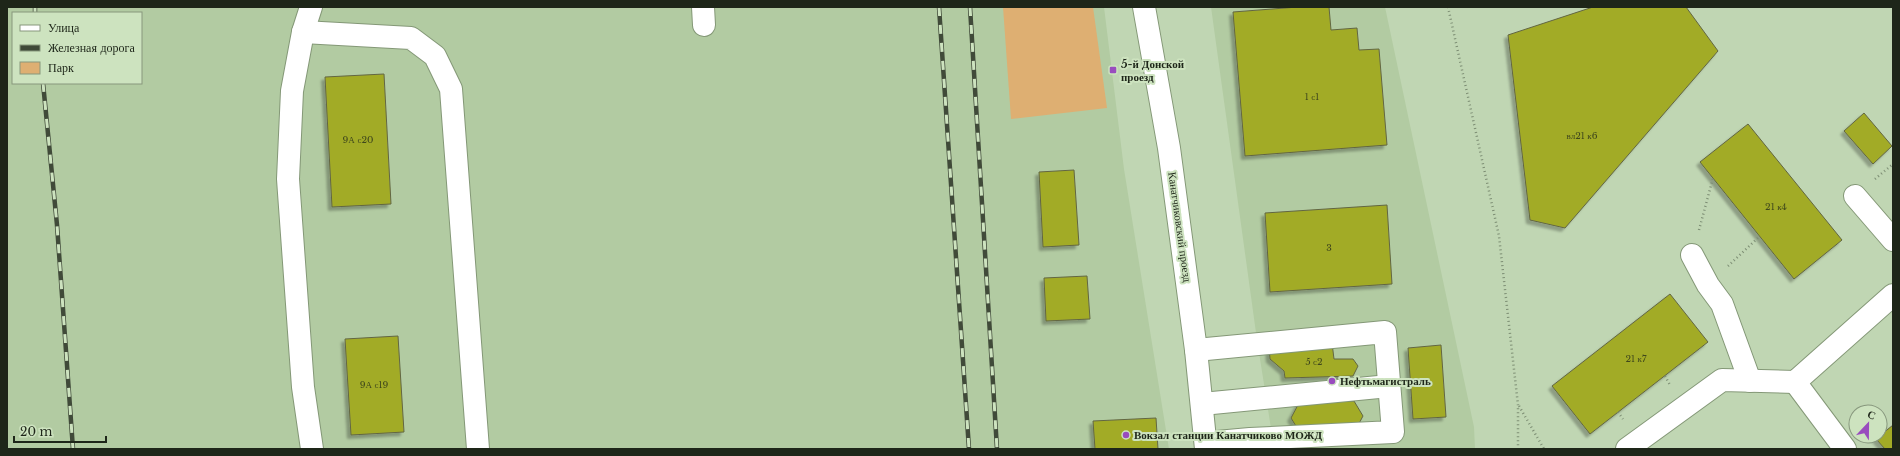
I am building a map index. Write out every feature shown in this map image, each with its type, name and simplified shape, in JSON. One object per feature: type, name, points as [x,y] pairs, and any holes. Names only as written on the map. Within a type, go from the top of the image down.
[{"type":"street","points":[[311,7],[303,32],[292,91],[288,179],[303,387],[312,449]]},
{"type":"street","name":"Канатчиковский проезд","points":[[1144,7],[1169,148],[1196,350],[1206,446]]},
{"type":"street","points":[[303,32],[411,38],[435,56],[451,89],[478,449]]},
{"type":"street","points":[[1855,196],[1893,240]]},
{"type":"street","points":[[1692,255],[1708,285],[1722,304],[1750,381]]},
{"type":"street","points":[[1627,449],[1722,380],[1795,382],[1893,295]]},
{"type":"street","points":[[1196,350],[1385,332],[1393,432],[1250,439],[1206,446]]},
{"type":"street","points":[[1795,382],[1845,449]]},
{"type":"street","points":[[1202,404],[1389,386]]},
{"type":"path","points":[[1448,7],[1498,236],[1518,405],[1518,449]]},
{"type":"path","points":[[1692,255],[1713,178]]},
{"type":"path","points":[[1708,285],[1760,236]]},
{"type":"path","points":[[1518,405],[1544,449]]},
{"type":"shaded area","points":[[7,7],[1104,7],[1124,169],[1169,449],[7,449]]},
{"type":"shaded area","points":[[1211,7],[1385,7],[1474,427],[1475,449],[1272,449],[1273,441],[1257,340]]},
{"type":"green space","points":[[1003,7],[1093,7],[1107,108],[1011,119]]},
{"type":"building","points":[[1298,7],[1329,7],[1331,30],[1357,28],[1359,50],[1379,49],[1387,145],[1245,156],[1233,12]]},
{"type":"building","points":[[1593,7],[1686,7],[1718,51],[1565,228],[1530,220],[1508,35]]},
{"type":"building","points":[[384,74],[391,204],[332,207],[325,77]]},
{"type":"building","points":[[1864,113],[1892,146],[1873,164],[1844,131]]},
{"type":"building","points":[[1748,124],[1842,240],[1794,279],[1700,162]]},
{"type":"building","points":[[1074,170],[1079,245],[1043,247],[1039,172]]},
{"type":"building","points":[[1387,205],[1392,284],[1270,292],[1265,213]]},
{"type":"building","points":[[1087,276],[1090,319],[1046,321],[1044,278]]},
{"type":"building","points":[[1670,294],[1708,342],[1590,434],[1552,386]]},
{"type":"building","points":[[398,336],[404,432],[351,435],[345,339]]},
{"type":"building","points":[[1332,343],[1334,359],[1353,359],[1358,366],[1353,376],[1285,378],[1284,371],[1270,359],[1269,346]]},
{"type":"building","points":[[1441,345],[1446,417],[1413,419],[1408,348]]},
{"type":"building","points":[[1354,401],[1363,416],[1356,429],[1299,431],[1291,418],[1299,403]]},
{"type":"building","name":"Вокзал станции Канатчиково МОЖД","points":[[1156,418],[1158,449],[1095,449],[1093,421]]},
{"type":"building","points":[[1893,425],[1893,449],[1885,449],[1880,444],[1888,444],[1888,429]]},
{"type":"railway","points":[[35,7],[35,12]]},
{"type":"railway","points":[[939,7],[969,449]]},
{"type":"railway","points":[[970,7],[997,449]]},
{"type":"railway","points":[[43,84],[57,225],[73,449]]},
{"type":"place","name":"5-й Донской проезд","points":[[1113,70]]},
{"type":"place","name":"Нефтьмагистраль","points":[[1332,381]]},
{"type":"place","name":"Вокзал станции Канатчиково МОЖД","points":[[1126,435]]}]
